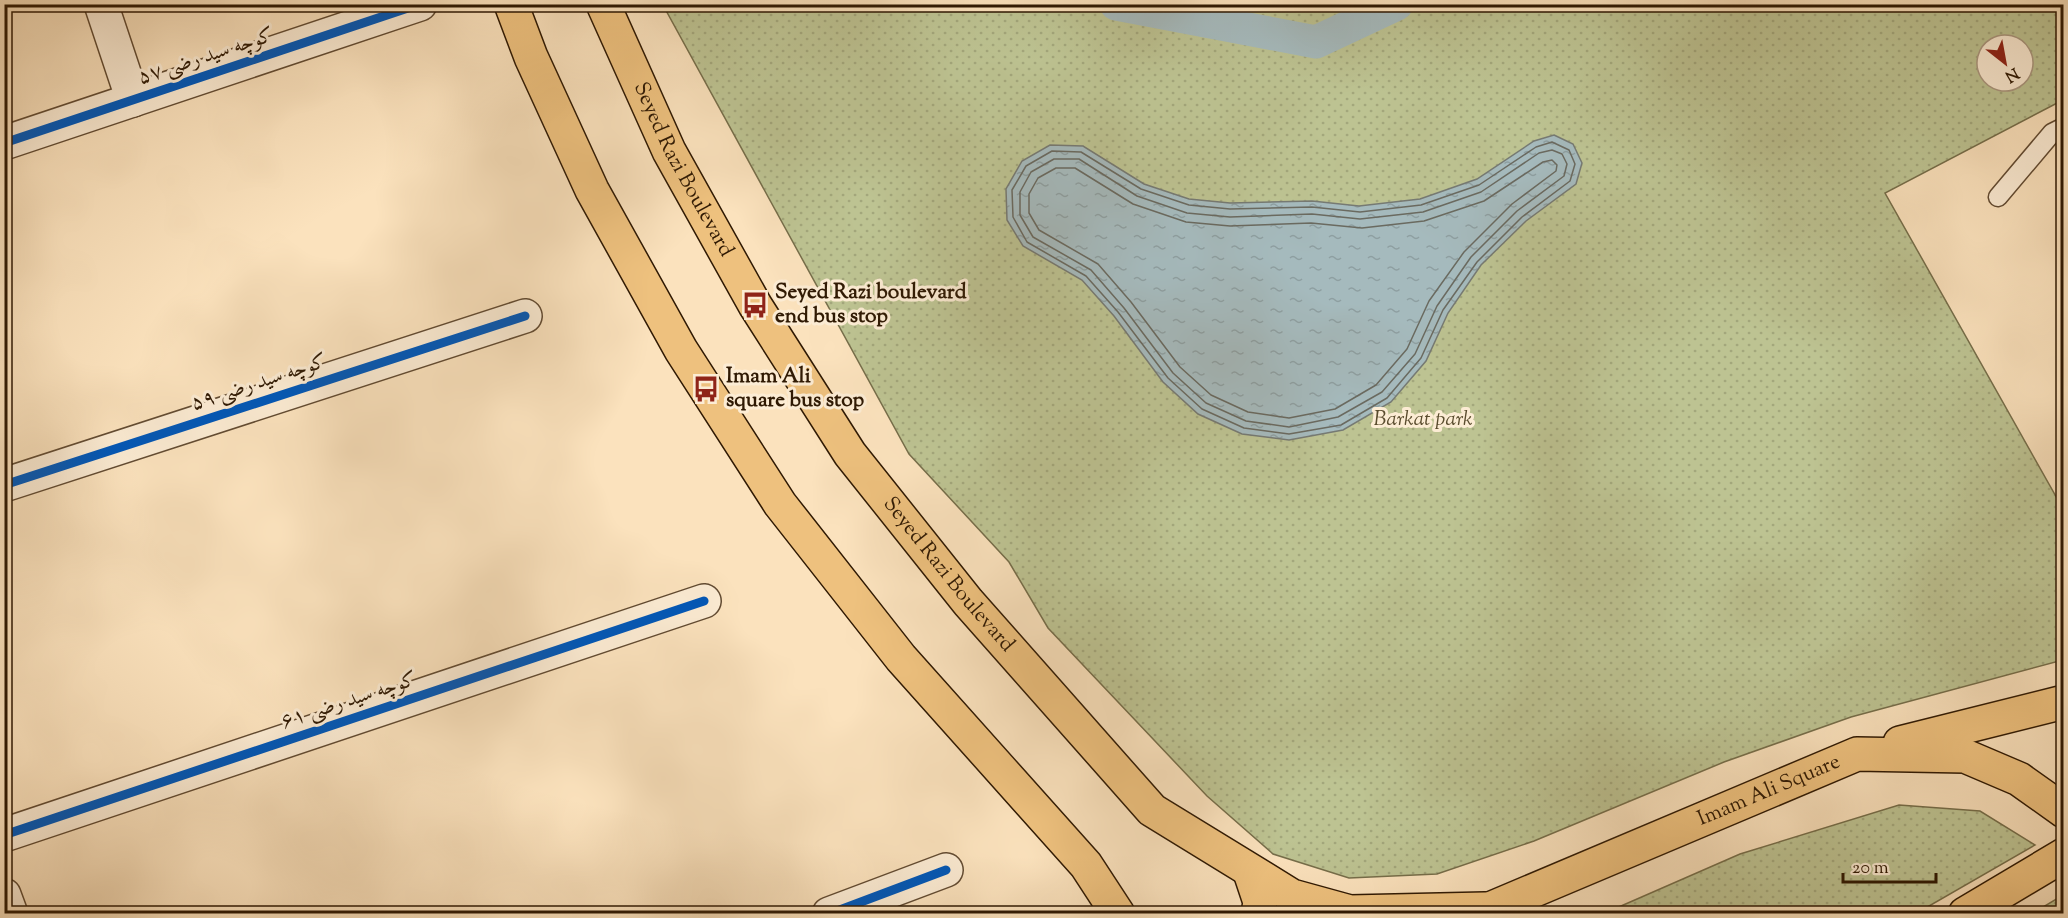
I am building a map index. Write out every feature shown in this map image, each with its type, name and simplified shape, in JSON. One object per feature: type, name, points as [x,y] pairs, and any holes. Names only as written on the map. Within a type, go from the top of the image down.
[{"type":"main road","points":[[511,4],[531,57],[592,190],[681,350],[780,504],[902,658],[1086,865],[1118,914]]},
{"type":"main road","name":"Seyed Razi Boulevard","points":[[603,4],[669,151],[755,305],[850,454],[968,602],[1152,810],[1292,896],[1350,912],[1481,911]]},
{"type":"main road","points":[[1857,754],[2064,702]]},
{"type":"main road","name":"Imam Ali Square","points":[[1481,911],[1857,754],[1965,756],[2019,779],[2064,811]]},
{"type":"main road","points":[[1965,914],[2064,855]]},
{"type":"main road","points":[[1250,872],[1260,902],[1258,914]]},
{"type":"street","points":[[101,4],[133,100]]},
{"type":"street","name":"کوچه سید رضی ۵۷","points":[[4,143],[420,4]]},
{"type":"street","name":"کوچه سید رضی ۵۹","points":[[4,485],[525,316]]},
{"type":"street","name":"کوچه سید رضی ۶۱","points":[[4,835],[704,601]]},
{"type":"street","points":[[830,914],[946,870]]},
{"type":"street","points":[[4,895],[10,914]]},
{"type":"lane","points":[[1998,197],[2052,133],[2064,127]]},
{"type":"green space","name":"Barkat park","points":[[663,5],[2063,5],[2063,100],[1885,193],[2063,509],[2063,660],[1851,717],[1724,762],[1534,841],[1437,874],[1349,878],[1273,854],[1207,796],[1048,628],[1009,562],[909,454]]},
{"type":"green space","points":[[1899,805],[1980,811],[2035,845],[1917,913],[1605,913],[1740,854]]},
{"type":"green space","points":[[2063,895],[2063,913],[2033,913]]},
{"type":"water","points":[[1554,135],[1573,144],[1582,163],[1576,184],[1526,221],[1481,265],[1448,313],[1426,361],[1391,402],[1343,430],[1289,440],[1242,434],[1198,414],[1163,382],[1114,316],[1082,280],[1023,246],[1007,220],[1006,189],[1022,161],[1050,145],[1083,146],[1144,184],[1189,199],[1230,203],[1312,201],[1359,206],[1420,199],[1477,179],[1534,141]]},
{"type":"waterway","points":[[1116,4],[1316,42],[1397,4]]},
{"type":"cycle path","points":[[4,143],[420,4]]},
{"type":"cycle path","points":[[4,485],[525,316]]},
{"type":"cycle path","points":[[4,835],[704,601]]},
{"type":"cycle path","points":[[829,914],[946,870]]},
{"type":"place","name":"Seyed Razi boulevard end bus stop","points":[[755,305]]},
{"type":"place","name":"Imam Ali square bus stop","points":[[706,389]]}]
